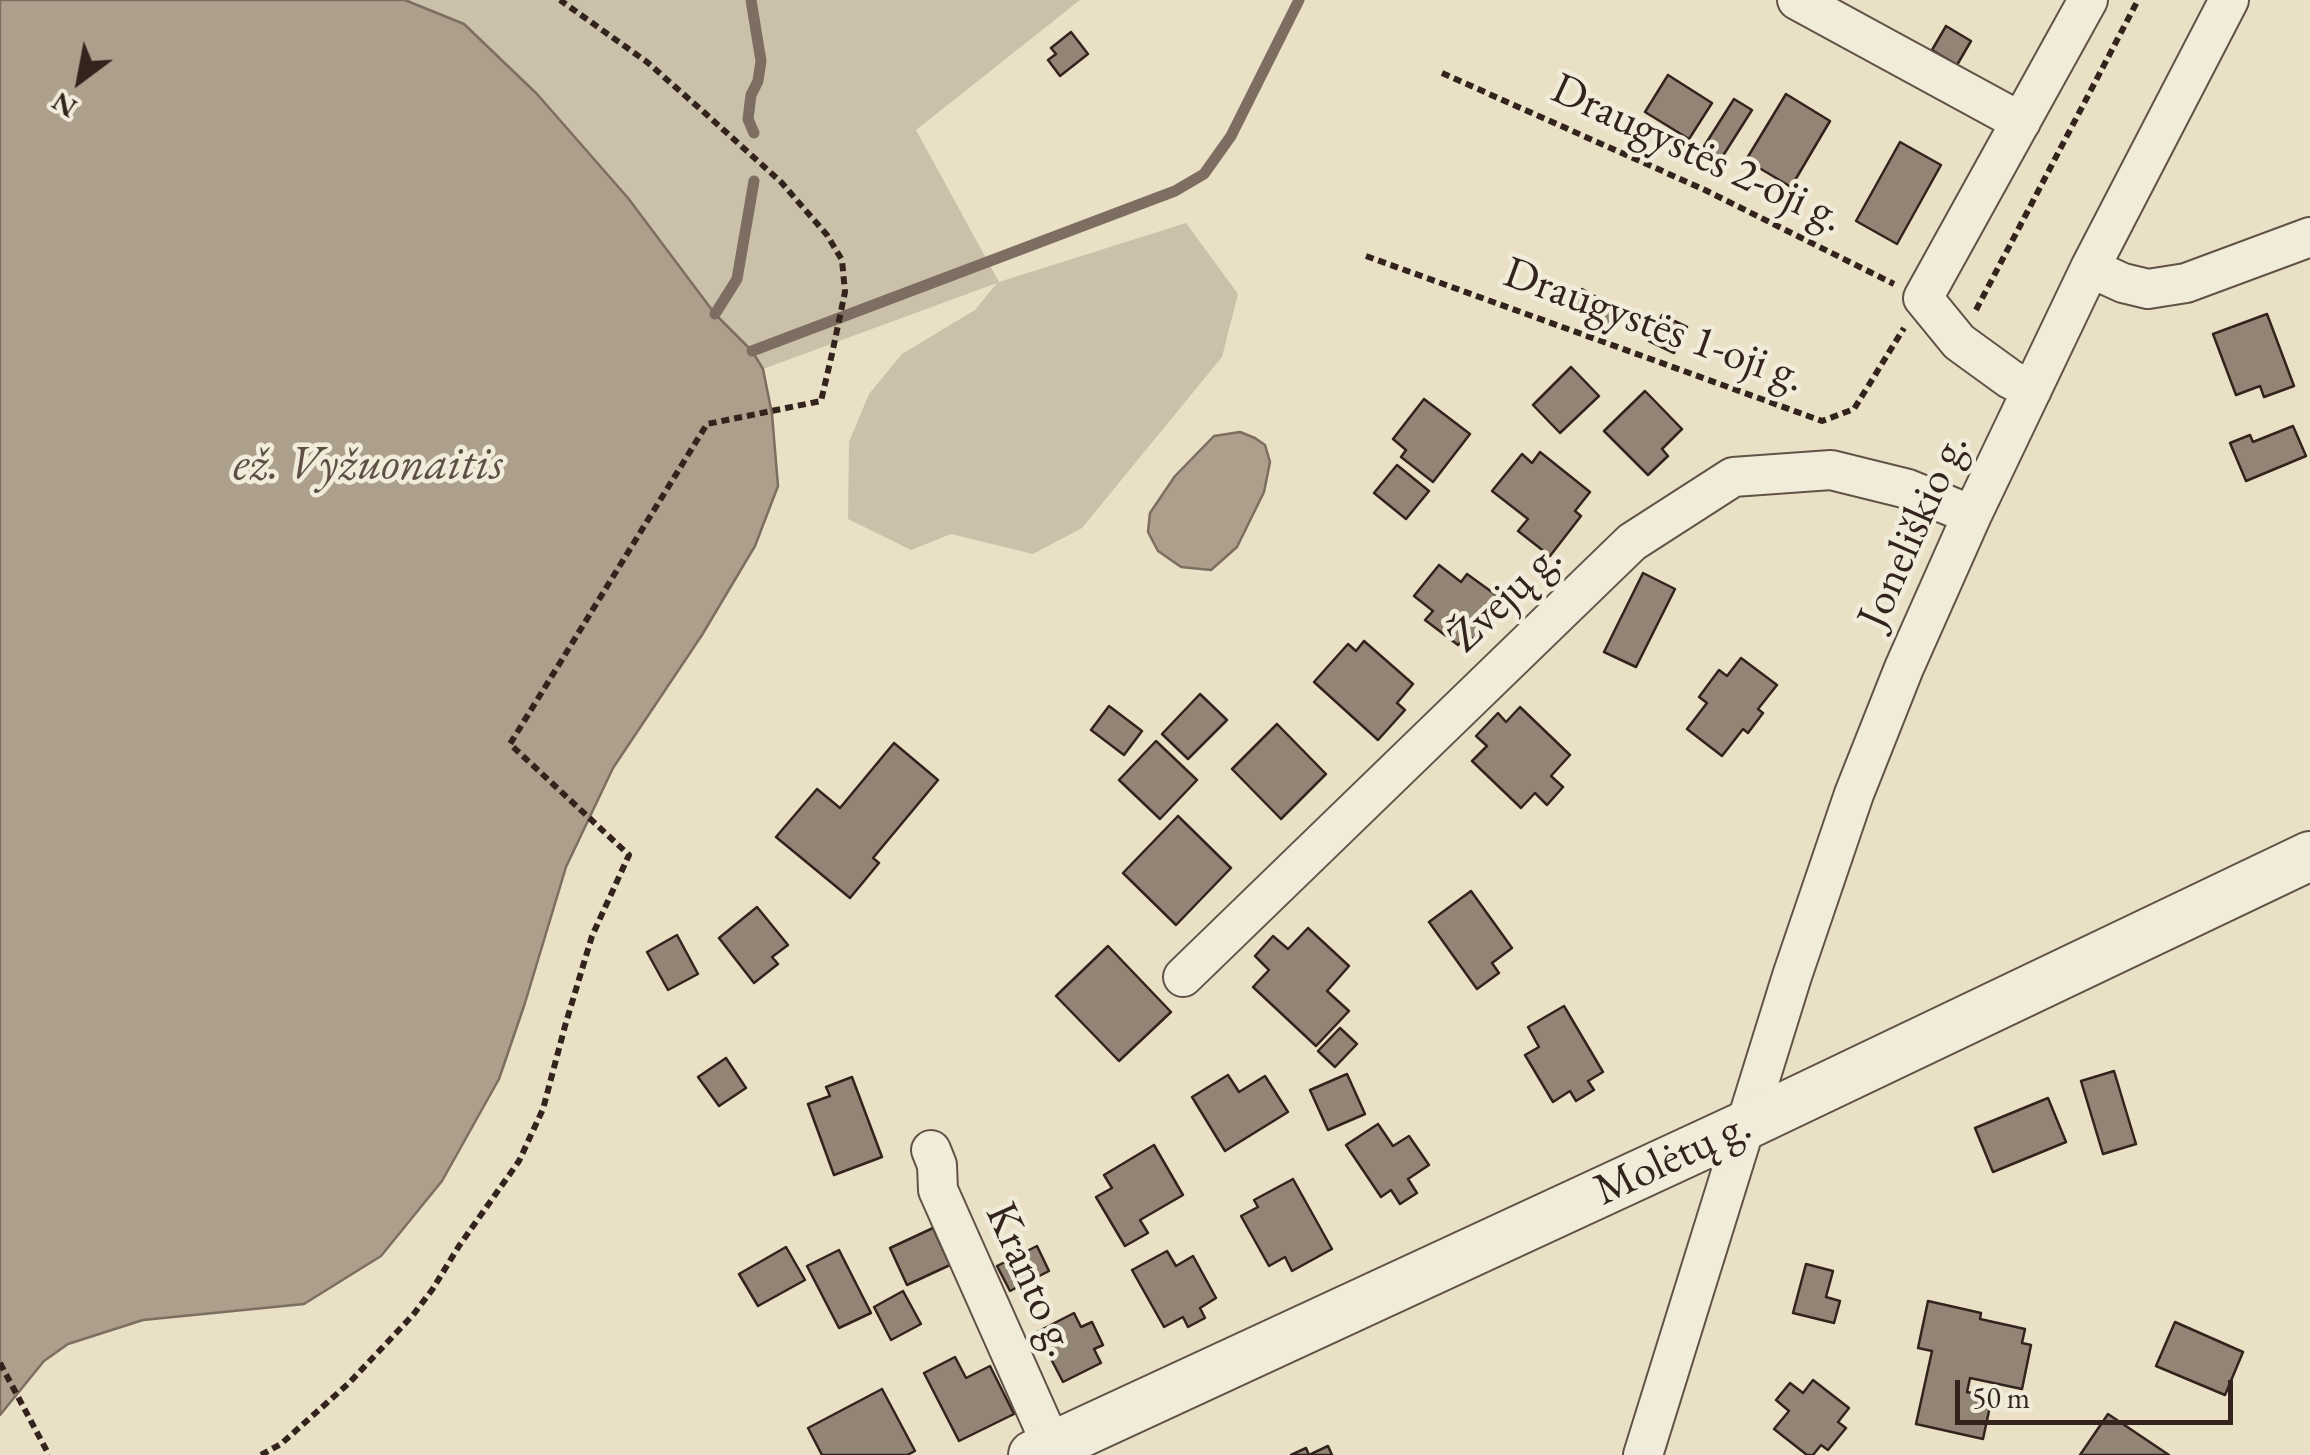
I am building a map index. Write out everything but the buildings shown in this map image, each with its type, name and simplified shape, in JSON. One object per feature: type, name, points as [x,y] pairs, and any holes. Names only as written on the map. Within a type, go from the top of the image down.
[{"type":"street","points":[[1797,0],[2021,122]]},
{"type":"street","points":[[2032,390],[2010,379],[1960,342],[1923,298],[2088,0]]},
{"type":"street","name":"Joneliškio g.","points":[[1643,1455],[1792,976],[1854,794],[1904,668],[2090,268],[2229,0]]},
{"type":"street","points":[[2090,268],[2148,289],[2186,283],[2310,237]]},
{"type":"street","name":"Žvejų g.","points":[[1182,977],[1632,542],[1733,477],[1831,470],[1908,489],[1972,515]]},
{"type":"street","name":"Molėtų g.","points":[[1042,1451],[1744,1126],[2310,856]]},
{"type":"street","name":"Kranto g.","points":[[931,1150],[937,1165],[938,1190],[1042,1451]]},
{"type":"path","points":[[261,1455],[281,1444],[348,1383],[413,1315],[520,1161],[544,1109],[592,936],[629,854],[510,744],[707,424],[820,402],[845,292],[842,260],[827,234],[782,182],[647,62],[560,0]]},
{"type":"path","points":[[1960,342],[2138,0]]},
{"type":"path","name":"Draugystės 2-oji g.","points":[[1442,73],[1705,190],[1923,298]]},
{"type":"path","name":"Draugystės 1-oji g.","points":[[1366,256],[1822,421],[1854,409],[1923,298]]},
{"type":"path","points":[[0,1363],[49,1455]]},
{"type":"shaded area","points":[[405,0],[1080,0],[916,130],[999,282],[1186,223],[1238,294],[1222,357],[1082,528],[1033,554],[951,534],[911,550],[848,519],[849,442],[869,394],[902,354],[975,310],[997,283],[763,369],[752,351]]},
{"type":"water","name":"ež. Vyžuonaitis","points":[[0,0],[405,0],[464,24],[537,94],[628,198],[715,314],[752,351],[763,369],[772,414],[778,486],[755,546],[702,635],[613,768],[566,867],[499,1079],[442,1181],[381,1256],[304,1304],[143,1320],[68,1344],[44,1361],[0,1415]]},
{"type":"water","points":[[1240,432],[1265,445],[1270,462],[1264,492],[1237,547],[1211,570],[1181,567],[1158,551],[1148,532],[1150,513],[1175,476],[1214,436]]},
{"type":"waterway","points":[[751,0],[761,61],[748,119],[754,133]]},
{"type":"waterway","points":[[752,351],[1175,191],[1204,174],[1231,136],[1299,0]]},
{"type":"waterway","points":[[715,314],[737,279],[754,181]]}]
